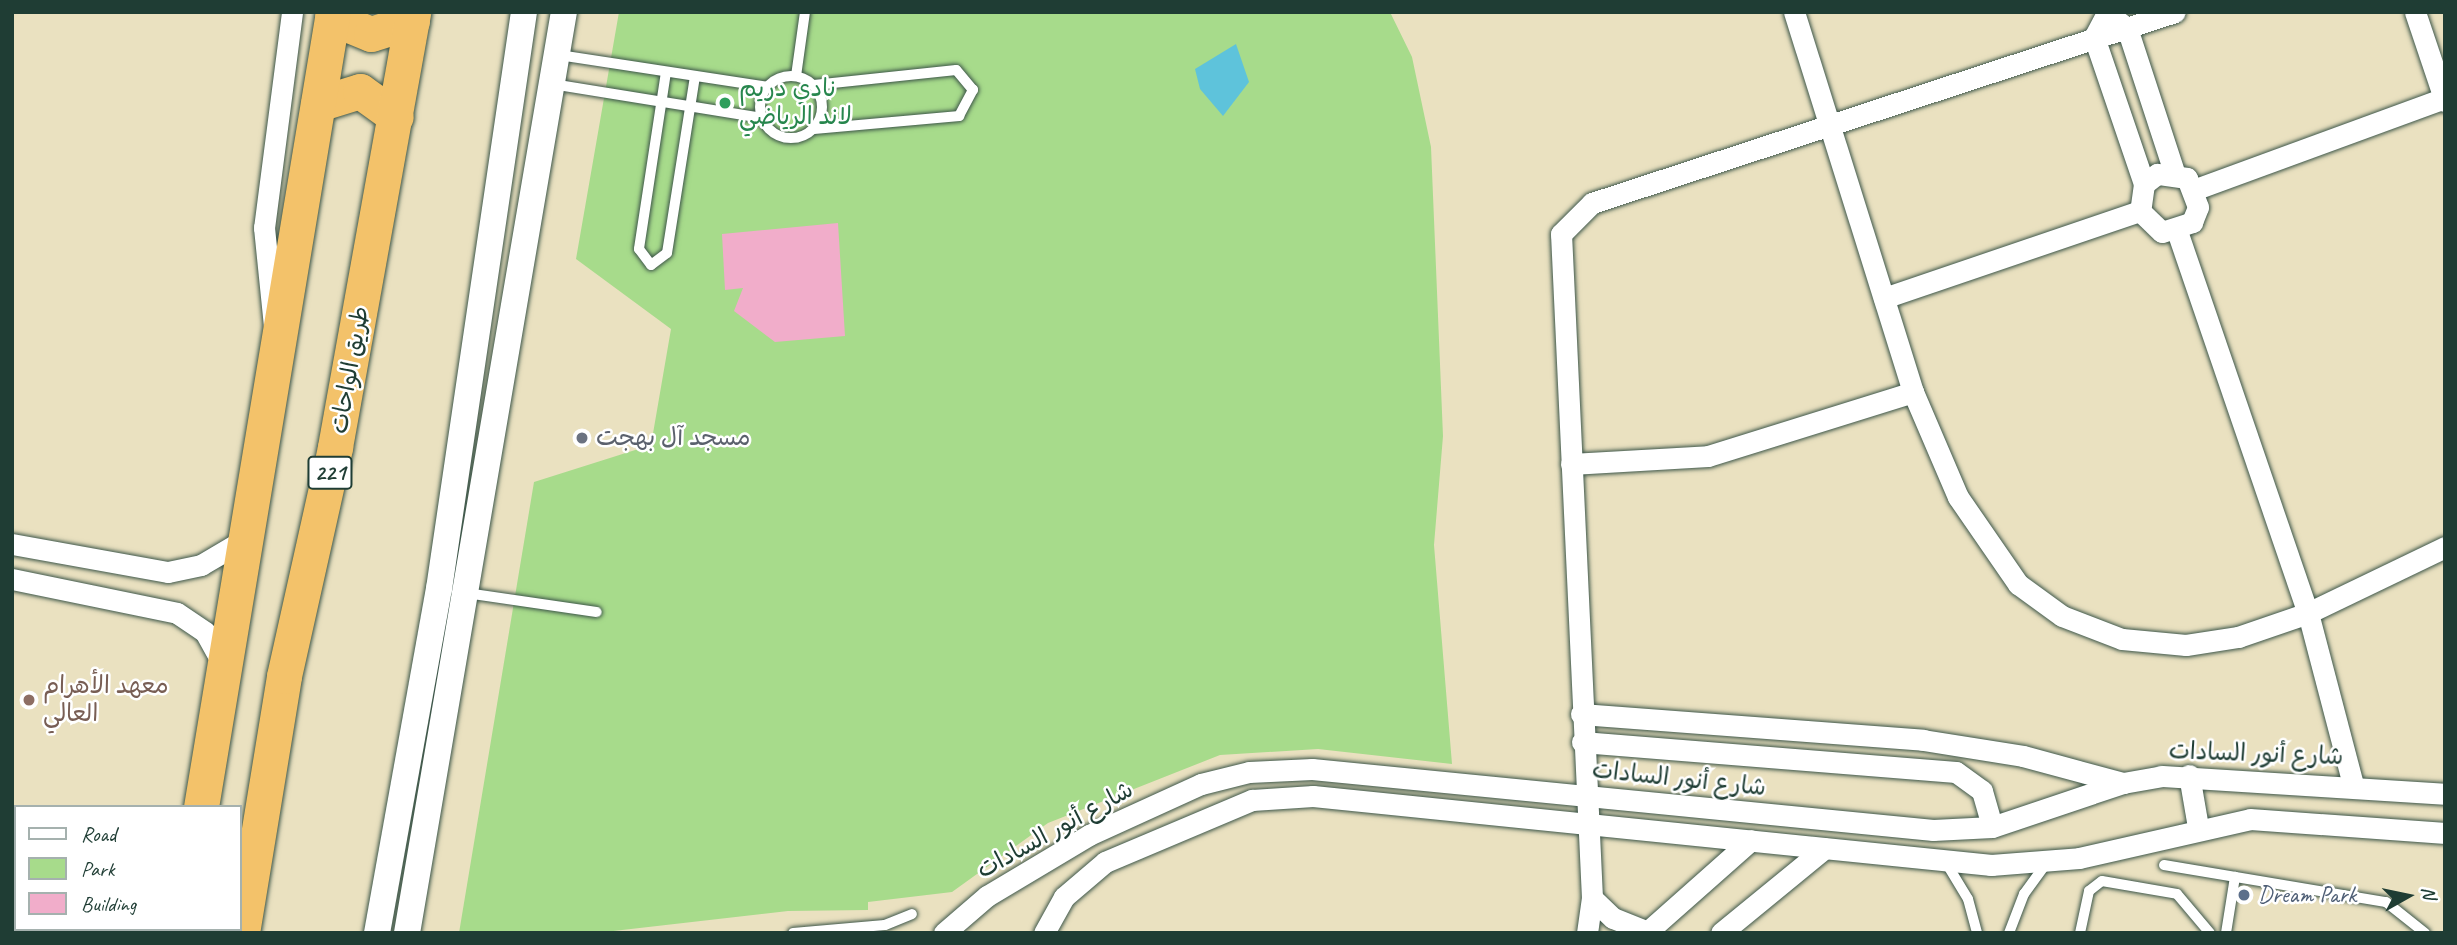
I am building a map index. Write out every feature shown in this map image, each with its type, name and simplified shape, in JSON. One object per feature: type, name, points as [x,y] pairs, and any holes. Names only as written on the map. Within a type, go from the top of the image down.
[{"type":"highway","points":[[201,805],[332,15],[371,34],[413,16]]},
{"type":"highway","name":"طريق الواحات","points":[[243,933],[284,676],[335,447],[413,16]]},
{"type":"highway","points":[[317,104],[360,91],[396,117]]},
{"type":"street","points":[[278,344],[263,239],[292,12]]},
{"type":"street","points":[[377,933],[439,589],[512,78],[524,12]]},
{"type":"street","points":[[407,933],[564,12]]},
{"type":"street","points":[[1794,12],[1913,392],[1982,540],[2018,584],[2062,616],[2122,639],[2186,645],[2238,637],[2308,613],[2445,547]]},
{"type":"street","points":[[1587,933],[1592,898],[1582,742],[1562,234],[1592,203],[2175,12]]},
{"type":"street","points":[[2196,190],[2444,99],[2415,12]]},
{"type":"street","points":[[2106,13],[2127,28],[2174,172],[2196,190],[2192,222],[2177,231],[2148,225],[2140,211],[2144,184],[2094,37],[2106,13]]},
{"type":"street","points":[[517,50],[557,55]]},
{"type":"street","points":[[512,78],[552,84]]},
{"type":"street","points":[[2144,184],[2174,172]]},
{"type":"street","points":[[1884,298],[2140,211]]},
{"type":"street","points":[[2177,231],[2308,613],[2353,784]]},
{"type":"street","points":[[1572,464],[1708,456],[1913,392]]},
{"type":"street","points":[[12,544],[168,572],[201,565],[247,538]]},
{"type":"street","points":[[12,579],[177,614],[205,632],[224,668]]},
{"type":"street","points":[[1581,714],[1958,746],[2123,783]]},
{"type":"street","points":[[1582,742],[1956,772],[1982,791],[1992,827]]},
{"type":"street","points":[[1956,772],[1958,746]]},
{"type":"street","name":"شارع أنور السادات","points":[[949,931],[987,896],[1089,835],[1201,784],[1249,772],[1312,769],[1933,831],[1992,827],[2123,783],[2189,775],[2353,784],[2445,794]]},
{"type":"street","points":[[2189,775],[2198,827]]},
{"type":"street","points":[[1044,933],[1064,897],[1105,862],[1252,800],[1313,796],[1945,861],[2048,862],[2198,827],[2302,818],[2445,833]]},
{"type":"street","points":[[1592,898],[1612,918],[1646,932],[1751,840]]},
{"type":"street","points":[[1721,933],[1825,848]]},
{"type":"lane","points":[[796,76],[804,12]]},
{"type":"lane","points":[[552,84],[762,118],[780,137],[798,138],[814,129],[959,116],[973,97],[971,83],[956,70],[814,85],[796,76],[767,87],[557,55]]},
{"type":"lane","points":[[666,72],[639,248],[650,265],[667,253],[695,76]]},
{"type":"lane","points":[[814,85],[822,112],[814,129]]},
{"type":"lane","points":[[762,118],[767,87]]},
{"type":"lane","points":[[439,589],[597,612]]},
{"type":"lane","points":[[1945,861],[1968,899],[1977,933]]},
{"type":"lane","points":[[2009,933],[2024,894],[2048,862]]},
{"type":"lane","points":[[2164,865],[2386,902],[2425,933]]},
{"type":"lane","points":[[2226,933],[2235,877]]},
{"type":"lane","points":[[2080,933],[2089,891],[2108,881],[2177,894],[2210,933]]},
{"type":"lane","points":[[793,933],[884,925],[912,914]]},
{"type":"green space","points":[[619,12],[1390,12],[1412,57],[1431,147],[1443,436],[1434,545],[1452,764],[1318,749],[1220,755],[1048,823],[952,892],[868,902],[868,910],[788,911],[596,933],[459,933],[534,482],[651,445],[671,329],[576,259]]},
{"type":"water","points":[[1236,44],[1249,82],[1223,116],[1200,89],[1195,69]]},
{"type":"building","points":[[838,223],[845,336],[775,342],[734,311],[743,288],[725,290],[722,234]]},
{"type":"place","name":"نادي دريم لاند الرياضي","points":[[725,103]]},
{"type":"place","name":"مسجد آل بهجت","points":[[582,438]]},
{"type":"place","name":"معهد الأهرام العالي","points":[[29,700]]},
{"type":"place","name":"Dream Park","points":[[2244,895]]}]
